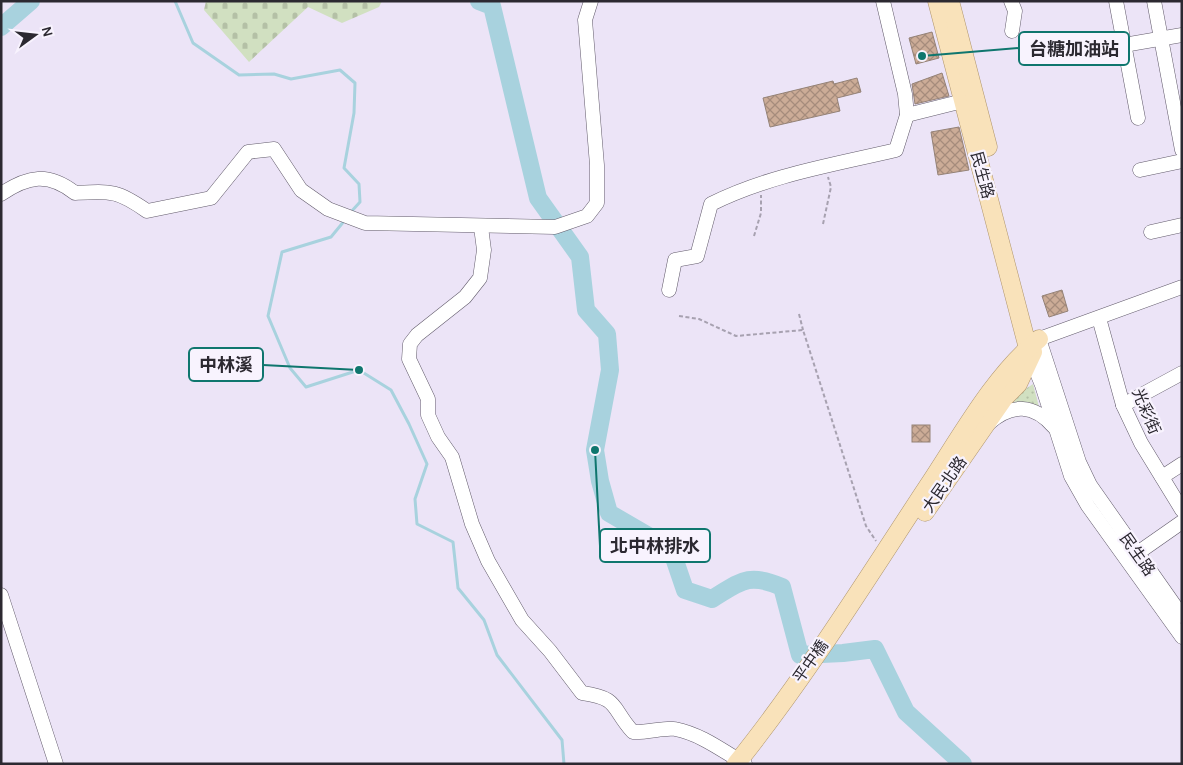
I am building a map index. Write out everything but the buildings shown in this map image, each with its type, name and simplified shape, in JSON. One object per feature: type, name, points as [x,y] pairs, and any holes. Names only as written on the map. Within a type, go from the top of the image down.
[{"type":"main road","name":"民生路","points":[[937,1],[1024,326],[1035,349]]},
{"type":"main road","name":"民生路","points":[[950,1],[1035,349]]},
{"type":"main road","name":"大民北路","points":[[843,624],[846,624],[1004,398],[1018,384],[1035,349]]},
{"type":"main road","name":"大民北路","points":[[843,624],[885,549],[970,423],[1035,349]]},
{"type":"main road","name":"平中橋","points":[[743,763],[843,624]]},
{"type":"street","points":[[1,194],[17,184],[38,177],[64,185],[75,194],[110,191],[128,197],[147,211],[211,198],[248,152],[274,149],[301,190],[328,209],[365,224],[555,227],[587,216],[597,203],[597,165],[584,20],[591,1]]},
{"type":"street","points":[[669,290],[676,260],[698,256],[711,204],[758,183],[896,150],[907,116],[905,94],[883,1]]},
{"type":"street","points":[[1011,1],[1015,11],[1012,31]]},
{"type":"street","points":[[1116,1],[1138,118]]},
{"type":"street","points":[[1154,1],[1160,39],[1179,118],[1182,150]]},
{"type":"street","points":[[1124,45],[1182,35]]},
{"type":"street","points":[[907,116],[963,101]]},
{"type":"street","points":[[1140,170],[1182,162]]},
{"type":"street","points":[[1150,232],[1182,225]]},
{"type":"street","points":[[480,227],[484,250],[480,278],[465,297],[417,334],[410,344],[410,359],[428,399],[428,415],[434,430],[452,457],[472,524],[488,561],[522,620],[582,693],[598,695],[610,700],[633,732],[646,733],[674,729],[720,748],[743,763]]},
{"type":"street","points":[[1182,287],[1099,318],[1035,349],[1054,427],[1071,476],[1088,506],[1132,557],[1182,637]]},
{"type":"street","name":"光彩街","points":[[1099,318],[1123,405],[1182,510]]},
{"type":"street","name":"民生路","points":[[1035,349],[1079,462],[1090,484],[1132,557],[1182,616]]},
{"type":"street","points":[[1123,405],[1182,374]]},
{"type":"street","points":[[984,427],[996,416],[1015,408],[1034,411],[1045,417],[1054,427]]},
{"type":"street","points":[[1162,477],[1182,464]]},
{"type":"street","points":[[1132,557],[1182,522]]},
{"type":"street","points":[[1,595],[56,764]]},
{"type":"path","points":[[823,224],[831,187],[825,166]]},
{"type":"path","points":[[754,236],[762,202],[758,183]]},
{"type":"path","points":[[799,314],[866,526],[873,538],[885,549]]},
{"type":"path","points":[[679,316],[699,319],[736,336],[803,330]]},
{"type":"green space","points":[[206,1],[382,1],[379,7],[342,23],[308,7],[249,62],[204,10]]},
{"type":"green space","points":[[1033,384],[1039,407],[1011,405],[1024,390]]},
{"type":"waterway","points":[[1,27],[31,1]]},
{"type":"waterway","points":[[175,1],[193,43],[239,75],[274,74],[291,79],[340,70],[355,83],[354,113],[344,168],[359,184],[360,202],[350,213]]},
{"type":"waterway","points":[[479,1],[492,6],[538,198],[580,257],[586,310],[607,334],[610,370],[595,450],[600,481],[609,513],[671,549],[685,590],[712,599],[745,581],[761,580],[782,587],[800,655],[875,649],[906,712],[963,764]]},
{"type":"waterway","points":[[345,220],[331,237],[282,252],[268,316],[290,368],[306,387],[359,370],[391,390],[427,464],[415,499],[417,524],[453,542],[458,588],[484,620],[497,655],[562,740],[564,764]]},
{"type":"place","name":"台糖加油站","points":[[922,56]]},
{"type":"place","name":"中林溪","points":[[359,370]]},
{"type":"place","name":"北中林排水","points":[[595,450]]}]
